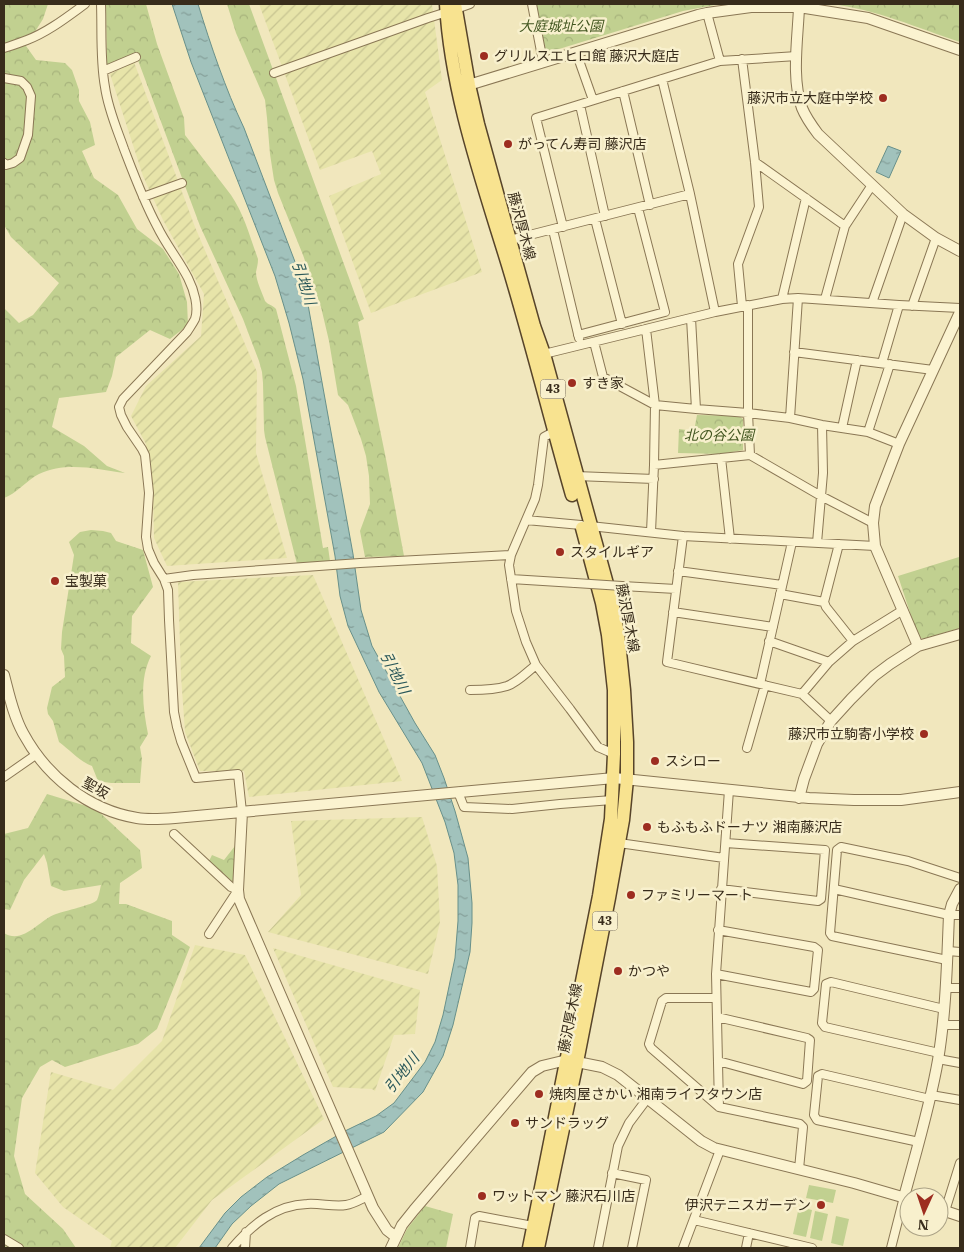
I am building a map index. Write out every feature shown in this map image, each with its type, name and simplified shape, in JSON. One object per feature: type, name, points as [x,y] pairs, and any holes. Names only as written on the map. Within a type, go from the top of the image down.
[{"type":"main road","name":"藤沢厚木線","points":[[451,7],[463,86],[466,126],[559,429],[586,525],[612,602],[618,633],[624,690],[627,779],[623,820],[572,1060],[529,1248]]},
{"type":"main road","name":"藤沢厚木線","points":[[463,86],[544,354],[559,429],[576,476],[608,635],[614,690],[614,778],[611,819],[572,1060],[538,1248]]},
{"type":"street","points":[[4,48],[37,36],[85,4]]},
{"type":"street","points":[[102,4],[103,71],[108,104],[143,197],[157,227],[190,281],[195,296],[197,313],[187,332],[124,399],[120,406],[121,415],[127,427],[146,455],[149,493],[146,537],[154,564],[164,579],[168,590],[173,700],[180,741],[196,778],[238,774],[242,812],[239,899],[373,1208],[387,1230],[396,1237]]},
{"type":"street","points":[[274,73],[428,18],[451,7],[470,4]]},
{"type":"street","points":[[532,4],[542,62]]},
{"type":"street","points":[[463,86],[707,13],[751,7],[800,7],[868,18],[960,50]]},
{"type":"street","points":[[800,7],[796,56],[796,86],[802,108],[809,122],[818,134],[903,214],[936,238],[960,251]]},
{"type":"street","points":[[707,13],[720,61]]},
{"type":"street","points":[[576,52],[593,100]]},
{"type":"street","points":[[563,227],[536,118],[720,61],[796,56]]},
{"type":"street","points":[[103,71],[136,57]]},
{"type":"street","points":[[742,59],[759,207],[738,264],[745,306],[750,454]]},
{"type":"street","points":[[4,78],[21,81],[27,86],[31,96],[28,135],[20,158],[13,163],[6,165],[4,163]]},
{"type":"street","points":[[662,79],[690,194],[715,312]]},
{"type":"street","points":[[623,91],[650,205]]},
{"type":"street","points":[[580,105],[605,216]]},
{"type":"street","points":[[755,162],[845,226]]},
{"type":"street","points":[[143,197],[182,183]]},
{"type":"street","points":[[825,299],[845,226],[872,185]]},
{"type":"street","points":[[510,240],[690,194]]},
{"type":"street","points":[[782,299],[806,198]]},
{"type":"street","points":[[578,335],[665,312],[638,208]]},
{"type":"street","points":[[872,303],[903,214]]},
{"type":"street","points":[[595,219],[622,324]]},
{"type":"street","points":[[552,230],[580,345]]},
{"type":"street","points":[[912,306],[936,238]]},
{"type":"street","points":[[790,418],[798,298]]},
{"type":"street","points":[[544,354],[715,312],[782,299],[825,299],[960,308]]},
{"type":"street","points":[[868,432],[899,305]]},
{"type":"street","points":[[918,646],[876,546],[872,523],[875,506],[899,444],[960,312]]},
{"type":"street","points":[[691,318],[696,409]]},
{"type":"street","points":[[646,330],[654,405],[654,479],[651,532]]},
{"type":"street","points":[[594,342],[603,376],[654,405],[790,418],[868,432],[899,444]]},
{"type":"street","points":[[794,352],[934,370]]},
{"type":"street","points":[[842,428],[857,360]]},
{"type":"street","points":[[817,543],[823,473],[822,425]]},
{"type":"street","points":[[559,429],[544,437],[538,485],[511,555],[509,564],[516,611],[536,665],[598,747],[614,754]]},
{"type":"street","points":[[654,465],[750,454],[821,496],[872,523]]},
{"type":"street","points":[[721,458],[730,539]]},
{"type":"street","points":[[576,476],[654,479]]},
{"type":"street","points":[[526,520],[683,536],[876,546]]},
{"type":"street","points":[[683,536],[668,662],[802,694],[831,721]]},
{"type":"street","points":[[747,748],[792,542]]},
{"type":"street","points":[[839,544],[824,602],[853,641]]},
{"type":"street","points":[[164,579],[193,575],[331,565],[511,555]]},
{"type":"street","points":[[678,571],[782,585]]},
{"type":"street","points":[[511,579],[676,589]]},
{"type":"street","points":[[780,594],[824,602]]},
{"type":"street","points":[[802,694],[829,662],[853,641],[903,610]]},
{"type":"street","points":[[673,612],[773,627]]},
{"type":"street","points":[[799,798],[817,744],[831,721],[851,699],[874,676],[918,646],[960,634]]},
{"type":"street","points":[[769,641],[829,662]]},
{"type":"street","points":[[470,690],[507,686],[536,665]]},
{"type":"street","name":"聖坂","points":[[4,675],[23,733],[37,754],[56,776],[69,788],[97,806],[137,818],[154,820],[614,778],[799,798],[901,800],[960,792]]},
{"type":"street","points":[[4,777],[37,754]]},
{"type":"street","points":[[719,1107],[716,974],[730,790]]},
{"type":"street","points":[[455,792],[464,808],[512,809],[612,800]]},
{"type":"street","points":[[174,834],[231,887],[238,890]]},
{"type":"street","points":[[619,843],[724,858]]},
{"type":"street","points":[[721,889],[821,899],[825,850],[726,843]]},
{"type":"street","points":[[960,878],[908,861],[841,847],[837,850],[830,932],[832,936],[947,956],[960,952]]},
{"type":"street","points":[[834,889],[949,915],[960,915]]},
{"type":"street","points":[[909,1187],[931,1097],[938,1056],[944,1009],[949,915],[952,904],[960,889]]},
{"type":"street","points":[[209,934],[238,890]]},
{"type":"street","points":[[716,974],[811,992],[814,989],[818,950],[814,947],[718,930]]},
{"type":"street","points":[[944,1009],[830,982],[826,984],[822,1023],[825,1027],[960,1063]]},
{"type":"street","points":[[945,988],[960,988]]},
{"type":"street","points":[[716,998],[666,998],[662,1001],[649,1044],[651,1048],[719,1107],[800,1124],[803,1127],[799,1169]]},
{"type":"street","points":[[717,1017],[810,1040],[807,1081],[803,1084],[718,1062]]},
{"type":"street","points":[[942,1025],[960,1026]]},
{"type":"street","points":[[392,1248],[402,1225],[532,1072],[542,1066],[572,1060],[602,1067],[618,1075],[701,1141],[720,1150],[854,1182],[899,1196]]},
{"type":"street","points":[[919,1142],[817,1120],[814,1115],[818,1076],[822,1074],[931,1097],[960,1100]]},
{"type":"street","points":[[598,1248],[618,1146],[629,1123],[647,1099]]},
{"type":"street","points":[[684,1248],[720,1150]]},
{"type":"street","points":[[949,1192],[960,1163]]},
{"type":"street","points":[[612,1173],[646,1180],[632,1248]]},
{"type":"street","points":[[232,1248],[259,1221],[283,1208],[308,1204],[346,1205],[368,1196]]},
{"type":"street","points":[[470,1248],[475,1218],[479,1216],[533,1226]]},
{"type":"street","points":[[694,1220],[812,1248]]},
{"type":"street","points":[[891,1248],[899,1223]]},
{"type":"street","points":[[246,1232],[246,1248]]},
{"type":"street","points":[[746,1248],[750,1233]]},
{"type":"street","points":[[4,1239],[19,1248]]},
{"type":"shaded area","points":[[259,4],[432,4],[442,80],[425,92],[482,272],[371,313],[329,196],[381,174],[372,151],[320,170]]},
{"type":"shaded area","points":[[134,62],[195,227],[257,372],[256,453],[287,558],[167,566],[154,538],[153,491],[146,444],[131,416],[146,386],[201,336],[204,294],[163,220],[143,176],[110,74]]},
{"type":"shaded area","points":[[313,575],[402,781],[249,797],[244,771],[200,771],[185,732],[178,582]]},
{"type":"shaded area","points":[[422,817],[437,866],[440,922],[428,974],[268,932],[301,895],[291,821]]},
{"type":"shaded area","points":[[195,945],[245,955],[324,1119],[212,1200],[175,1248],[110,1248],[112,1241],[63,1207],[35,1173],[51,1072],[113,1090],[162,1041]]},
{"type":"shaded area","points":[[273,948],[420,990],[415,1034],[394,1035],[375,1091],[372,1089],[333,1087]]},
{"type":"green space","points":[[4,4],[48,4],[43,19],[26,46],[36,60],[65,63],[72,70],[79,90],[79,101],[90,122],[95,145],[82,151],[94,178],[118,195],[137,229],[163,249],[179,274],[187,302],[188,325],[170,339],[150,330],[116,357],[106,392],[59,398],[52,427],[84,446],[107,466],[125,473],[82,467],[49,470],[39,474],[4,498],[4,308],[19,323],[33,315],[59,283],[11,237],[4,225]]},
{"type":"green space","points":[[106,4],[146,4],[157,44],[184,118],[185,135],[236,202],[243,218],[258,259],[256,275],[258,283],[265,301],[276,309],[296,386],[323,548],[328,547],[330,561],[297,564],[265,437],[263,383],[259,361],[243,319],[200,226],[136,55],[107,67]]},
{"type":"green space","points":[[227,4],[249,4],[364,319],[358,322],[404,556],[365,557],[360,531],[370,504],[366,456],[348,405],[338,395],[321,307],[274,180],[265,100],[236,33]]},
{"type":"green space","name":"大庭城址公園","points":[[535,4],[720,4],[683,11],[546,53],[543,52]]},
{"type":"green space","points":[[830,4],[960,4],[960,42],[864,10]]},
{"type":"green space","name":"北の谷公園","points":[[697,415],[739,416],[743,419],[743,450],[721,454],[678,453],[679,429],[694,431]]},
{"type":"green space","points":[[91,530],[111,533],[116,541],[143,550],[153,587],[132,616],[131,643],[151,656],[143,684],[148,734],[140,747],[142,759],[140,783],[98,781],[92,766],[59,742],[53,721],[48,714],[47,708],[52,687],[65,677],[64,656],[61,649],[62,632],[74,555],[69,542],[80,532]]},
{"type":"green space","points":[[959,557],[960,628],[924,639],[918,637],[898,576]]},
{"type":"green space","points":[[47,794],[96,809],[140,850],[142,868],[120,883],[119,904],[126,904],[172,921],[172,935],[190,947],[157,1029],[138,1044],[65,1067],[52,1060],[40,1067],[22,1098],[14,1156],[25,1194],[63,1229],[76,1248],[4,1248],[4,933],[11,936],[24,934],[56,914],[94,902],[98,898],[101,885],[64,891],[51,886],[44,854],[24,880],[10,910],[4,909],[4,834],[28,828]]},
{"type":"green space","points":[[235,846],[236,863],[233,882],[209,861],[212,855],[224,860]]},
{"type":"green space","points":[[809,1185],[836,1190],[833,1203],[806,1198]]},
{"type":"green space","points":[[425,1206],[453,1214],[446,1248],[398,1248],[407,1229]]},
{"type":"green space","points":[[799,1207],[812,1210],[806,1237],[793,1234]]},
{"type":"green space","points":[[815,1211],[828,1214],[822,1241],[810,1238]]},
{"type":"green space","points":[[836,1216],[849,1219],[843,1246],[831,1243]]},
{"type":"water","points":[[172,4],[198,4],[213,51],[305,288],[353,554],[361,610],[372,646],[435,755],[444,778],[468,858],[472,903],[470,952],[453,1025],[443,1056],[423,1092],[384,1132],[279,1184],[232,1224],[215,1248],[199,1248],[225,1213],[241,1197],[267,1177],[347,1130],[376,1116],[394,1103],[425,1062],[435,1042],[443,1015],[455,958],[458,885],[454,853],[445,822],[422,763],[379,692],[348,626],[340,596],[335,556],[303,379],[289,323],[275,276],[191,62]]},
{"type":"water","points":[[888,146],[901,151],[889,178],[876,172]]},
{"type":"place","name":"グリルスエヒロ館 藤沢大庭店","points":[[484,56]]},
{"type":"place","name":"藤沢市立大庭中学校","points":[[883,98]]},
{"type":"place","name":"がってん寿司 藤沢店","points":[[508,144]]},
{"type":"place","name":"すき家","points":[[572,383]]},
{"type":"place","name":"スタイルギア","points":[[560,552]]},
{"type":"place","name":"宝製菓","points":[[55,581]]},
{"type":"place","name":"藤沢市立駒寄小学校","points":[[924,734]]},
{"type":"place","name":"スシロー","points":[[655,761]]},
{"type":"place","name":"もふもふドーナツ 湘南藤沢店","points":[[647,827]]},
{"type":"place","name":"ファミリーマート","points":[[631,895]]},
{"type":"place","name":"かつや","points":[[618,971]]},
{"type":"place","name":"焼肉屋さかい 湘南ライフタウン店","points":[[539,1094]]},
{"type":"place","name":"サンドラッグ","points":[[515,1123]]},
{"type":"place","name":"ワットマン 藤沢石川店","points":[[482,1196]]},
{"type":"place","name":"伊沢テニスガーデン","points":[[821,1205]]},
{"type":"water label","name":"引地川","points":[[304,283]]},
{"type":"water label","name":"引地川","points":[[395,673]]},
{"type":"water label","name":"引地川","points":[[402,1073]]}]
